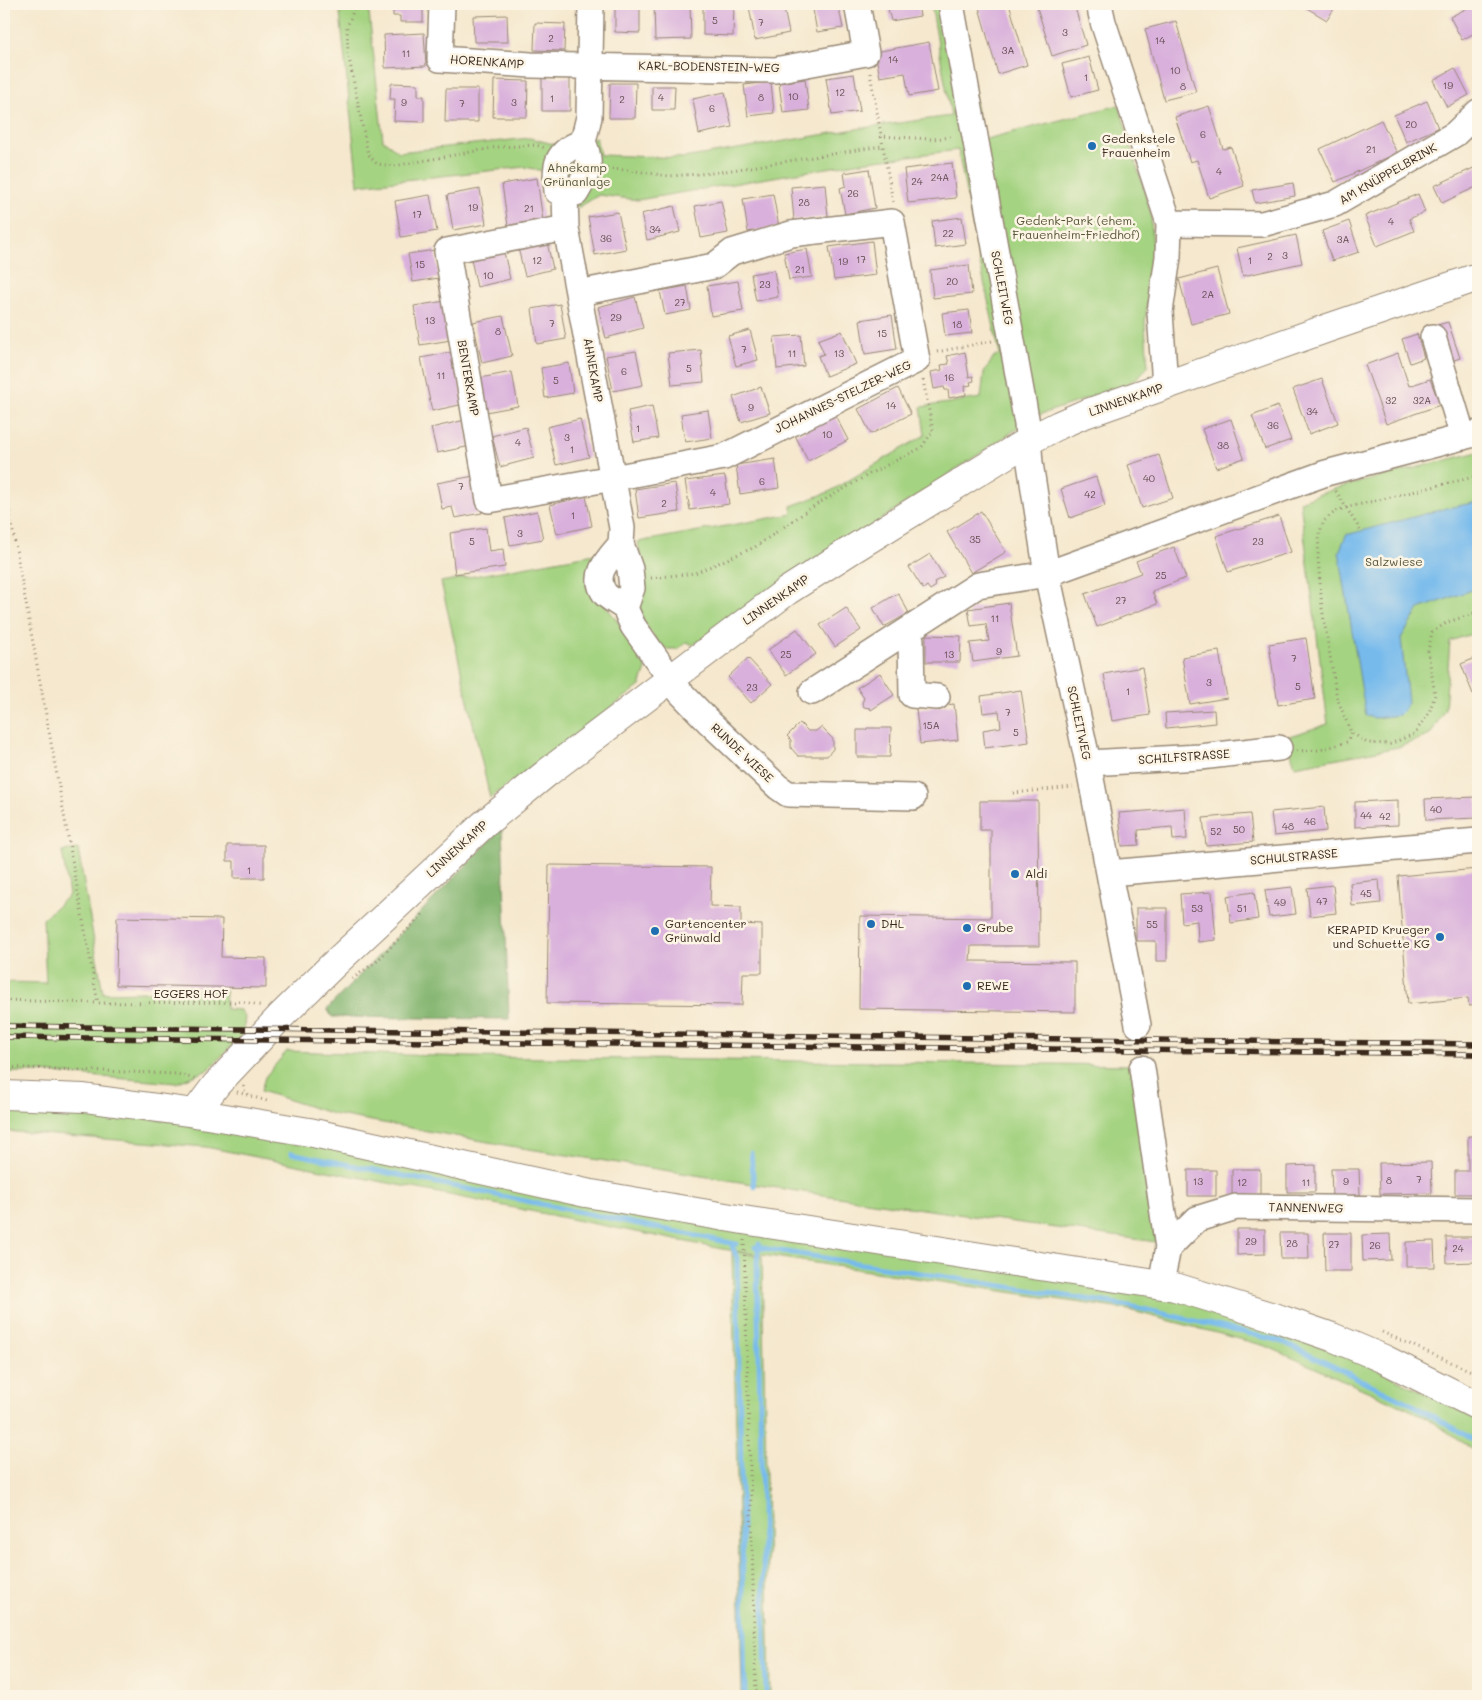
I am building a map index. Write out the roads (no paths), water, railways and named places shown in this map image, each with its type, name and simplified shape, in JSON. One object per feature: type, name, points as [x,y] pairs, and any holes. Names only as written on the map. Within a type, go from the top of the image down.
[{"type":"main road","name":"LINNENKAMP","points":[[195,1113],[216,1085],[280,1017],[484,825],[548,772],[670,678],[788,591],[1028,441],[1070,420],[1478,277]]},
{"type":"main road","points":[[4,1095],[84,1098],[195,1113],[309,1132],[586,1193],[743,1220],[1175,1287],[1332,1337],[1384,1359],[1478,1406]]},
{"type":"street","name":"HORENKAMP","points":[[442,4],[440,59],[531,65],[590,66]]},
{"type":"street","points":[[565,195],[576,193],[589,166],[588,152],[583,142],[589,117],[591,4]]},
{"type":"street","name":"KARL-BODENSTEIN-WEG","points":[[590,66],[775,70],[866,53],[857,4]]},
{"type":"street","name":"SCHLEITWEG","points":[[951,4],[1011,337],[1048,574],[1090,774],[1138,1025]]},
{"type":"street","points":[[1099,4],[1103,22],[1169,223],[1168,257],[1160,312],[1165,386]]},
{"type":"street","name":"AM KNÜPPELBRINK","points":[[1169,223],[1262,224],[1336,204],[1455,134],[1478,112]]},
{"type":"street","name":"AHNEKAMP","points":[[583,142],[571,146],[560,155],[555,172],[557,191],[565,195],[566,228],[622,528],[620,544],[630,569],[632,588],[625,608]]},
{"type":"street","name":"JOHANNES-STELZER-WEG","points":[[579,293],[714,266],[732,252],[791,234],[892,222],[917,358],[724,457],[613,478]]},
{"type":"street","name":"BENTERKAMP","points":[[566,228],[447,251],[489,500],[613,478]]},
{"type":"street","points":[[812,692],[978,585],[1048,574],[1326,473],[1471,435],[1433,337]]},
{"type":"street","points":[[620,544],[603,567],[600,579],[605,594],[625,608]]},
{"type":"street","name":"RUNDE WIESE","points":[[625,608],[633,626],[670,678],[710,723],[788,794],[913,797]]},
{"type":"street","points":[[906,632],[911,640],[912,695],[936,697]]},
{"type":"street","name":"SCHILFSTRASSE","points":[[1090,774],[1200,757],[1279,748]]},
{"type":"street","name":"SCHULSTRASSE","points":[[1109,873],[1478,841]]},
{"type":"street","name":"TANNENWEG","points":[[1142,1068],[1166,1258],[1196,1219],[1236,1207],[1478,1210]]},
{"type":"water","points":[[1478,502],[1478,588],[1419,609],[1401,638],[1408,702],[1399,715],[1375,718],[1366,716],[1339,552],[1346,535],[1447,508]]},
{"type":"waterway","points":[[291,1153],[736,1244]]},
{"type":"waterway","points":[[751,1153],[754,1186]]},
{"type":"waterway","points":[[731,1243],[737,1258],[745,1696]]},
{"type":"waterway","points":[[759,1244],[757,1263],[766,1696]]},
{"type":"waterway","points":[[755,1247],[1130,1306],[1281,1341],[1415,1406],[1478,1442]]},
{"type":"railway","points":[[4,1026],[1478,1044]]},
{"type":"railway","points":[[4,1037],[1478,1054]]},
{"type":"place","name":"Gedenkstele Frauenheim","points":[[1092,146]]},
{"type":"place","name":"Aldi","points":[[1015,874]]},
{"type":"place","name":"DHL","points":[[871,924]]},
{"type":"place","name":"Grube","points":[[967,928]]},
{"type":"place","name":"Gartencenter Grünwald","points":[[655,931]]},
{"type":"place","name":"KERAPID Krueger und Schuette KG","points":[[1440,937]]},
{"type":"place","name":"REWE","points":[[967,986]]},
{"type":"park label","name":"Ahnekamp Grünanlage","points":[[577,175]]},
{"type":"park label","name":"Gedenk-Park (ehem. Frauenheim-Friedhof)","points":[[1076,228]]},
{"type":"park label","name":"Salzwiese","points":[[1394,562]]}]
